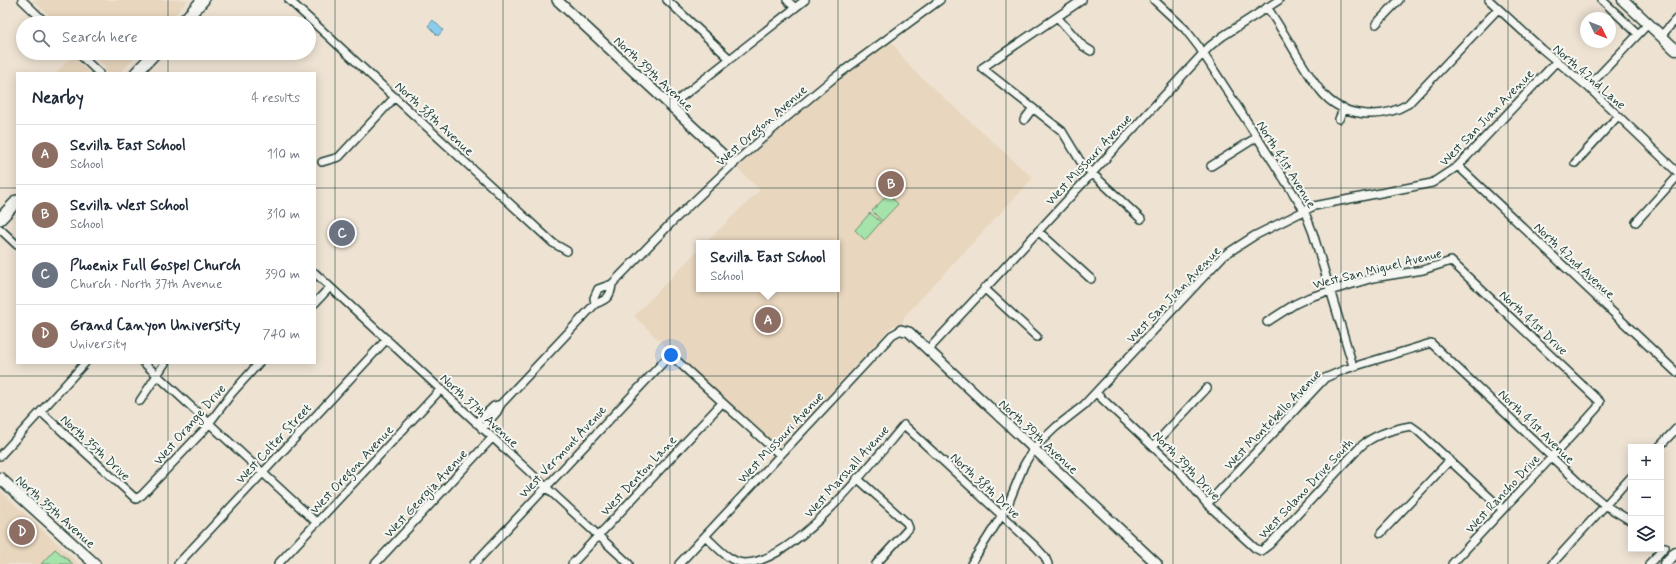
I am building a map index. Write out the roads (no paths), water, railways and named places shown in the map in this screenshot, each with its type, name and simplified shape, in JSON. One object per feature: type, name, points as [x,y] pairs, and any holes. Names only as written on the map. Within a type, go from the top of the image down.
[{"type":"main road","points":[[188,16],[203,0]]},
{"type":"main road","points":[[1623,0],[1676,50]]},
{"type":"main road","points":[[137,72],[148,60]]},
{"type":"main road","points":[[0,219],[16,202]]},
{"type":"main road","name":"North 35th Avenue","points":[[0,478],[95,564]]},
{"type":"main road","points":[[1665,564],[1675,555]]},
{"type":"street","points":[[22,0],[39,16]]},
{"type":"street","name":"North 38th Avenue","points":[[289,0],[306,16]]},
{"type":"street","name":"North 39th Avenue","points":[[557,0],[733,164]]},
{"type":"street","points":[[667,0],[730,59]]},
{"type":"street","points":[[786,0],[795,8]]},
{"type":"street","points":[[670,106],[805,0]]},
{"type":"street","name":"West Oregon Avenue","points":[[482,429],[497,412],[501,404],[595,304],[605,301],[610,296],[612,284],[672,222],[733,164],[835,77],[940,0]]},
{"type":"street","points":[[1082,0],[982,68],[1065,134],[1080,161],[1141,218]]},
{"type":"street","name":"North 41st Avenue","points":[[1154,0],[1185,29],[1203,53],[1304,210],[1313,233],[1353,366]]},
{"type":"street","name":"West Missouri Avenue","points":[[928,350],[1203,53],[1223,36],[1279,0]]},
{"type":"street","points":[[1376,24],[1399,0]]},
{"type":"street","name":"North 42nd Lane","points":[[1489,0],[1556,62],[1588,87],[1676,171]]},
{"type":"street","points":[[1602,0],[1638,34]]},
{"type":"street","points":[[1267,7],[1320,91],[1337,105],[1363,114],[1387,113],[1396,111],[1408,104],[1498,9]]},
{"type":"street","points":[[1057,17],[1083,46],[1091,51]]},
{"type":"street","points":[[1661,36],[1676,19]]},
{"type":"street","points":[[1588,87],[1648,24]]},
{"type":"street","name":"North 38th Avenue","points":[[316,25],[553,243],[567,251]]},
{"type":"street","points":[[85,60],[98,72]]},
{"type":"street","name":"West San Juan Avenue","points":[[971,564],[1002,516],[1024,465],[1034,448],[1096,393],[1223,256],[1254,236],[1304,210],[1336,201],[1432,183],[1458,166],[1556,62]]},
{"type":"street","points":[[322,162],[339,157],[395,97]]},
{"type":"street","points":[[1024,120],[1033,108]]},
{"type":"street","points":[[1339,119],[1344,108]]},
{"type":"street","points":[[1575,163],[1618,116]]},
{"type":"street","points":[[1211,166],[1257,137]]},
{"type":"street","name":"North 42nd Avenue","points":[[1458,166],[1676,372]]},
{"type":"street","points":[[1636,222],[1676,178]]},
{"type":"street","points":[[0,229],[16,244]]},
{"type":"street","points":[[1038,231],[1091,279]]},
{"type":"street","name":"West San Miguel Avenue","points":[[1267,322],[1295,304],[1330,291],[1373,278],[1423,270],[1451,261]]},
{"type":"street","name":"North 41st Drive","points":[[1451,261],[1600,402]]},
{"type":"street","name":"North 37th Avenue","points":[[316,274],[629,564]]},
{"type":"street","name":"West Oregon Avenue","points":[[595,304],[594,298],[598,289],[601,286],[612,284]]},
{"type":"street","points":[[316,302],[330,287]]},
{"type":"street","points":[[984,288],[1037,337]]},
{"type":"street","name":"North 39th Avenue","points":[[901,330],[909,332],[1157,564]]},
{"type":"street","name":"West Missouri Avenue","points":[[679,564],[892,335],[901,330]]},
{"type":"street","name":"West Colter Street","points":[[178,564],[387,340]]},
{"type":"street","name":"North 41st Avenue","points":[[1431,343],[1578,482],[1606,506],[1628,519]]},
{"type":"street","name":"West Montebello Avenue","points":[[1207,504],[1318,385],[1334,373],[1431,343]]},
{"type":"street","name":"West Vermont Avenue","points":[[474,564],[669,356],[675,359],[722,403]]},
{"type":"street","points":[[0,456],[84,364]]},
{"type":"street","points":[[145,364],[317,523]]},
{"type":"street","points":[[140,401],[163,364]]},
{"type":"street","name":"West Orange Drive","points":[[136,499],[142,495],[209,423],[232,393],[258,364]]},
{"type":"street","points":[[1153,446],[1206,388]]},
{"type":"street","name":"West Oregon Avenue","points":[[278,564],[440,389]]},
{"type":"street","name":"North 39th Drive","points":[[1096,393],[1182,474],[1207,504],[1255,548],[1261,551]]},
{"type":"street","name":"West Rancho Drive","points":[[1452,564],[1597,408],[1600,402]]},
{"type":"street","points":[[722,403],[780,455]]},
{"type":"street","name":"West Denton Lane","points":[[572,564],[722,403]]},
{"type":"street","name":"West Oregon Avenue","points":[[476,423],[494,406],[501,404]]},
{"type":"street","name":"North 35th Drive","points":[[41,412],[136,499]]},
{"type":"street","name":"West Marshall Avenue","points":[[705,536],[725,554],[742,564],[763,560],[778,553],[822,519],[904,425]]},
{"type":"street","name":"North 38th Drive","points":[[904,425],[1036,547],[1045,557],[1048,564]]},
{"type":"street","name":"West Solano Drive South","points":[[1261,551],[1269,546],[1361,446],[1377,435],[1411,426],[1450,460]]},
{"type":"street","points":[[1662,444],[1676,429]]},
{"type":"street","name":"West Georgia Avenue","points":[[375,564],[492,438]]},
{"type":"street","points":[[1381,533],[1450,460],[1502,510]]},
{"type":"street","points":[[857,478],[907,523],[909,528],[876,564]]},
{"type":"street","points":[[1552,564],[1629,480]]},
{"type":"street","points":[[1664,546],[1675,555]]},
{"type":"street","points":[[1649,564],[1658,552]]},
{"type":"water","points":[[433,20],[443,30],[438,36],[428,26]]},
{"type":"place","name":"Sevilla West School","points":[[891,184]]},
{"type":"place","name":"Phoenix Full Gospel Church","points":[[342,233]]},
{"type":"place","name":"Sevilla East School","points":[[768,320]]},
{"type":"place","name":"Grand Canyon University","points":[[22,532]]}]
